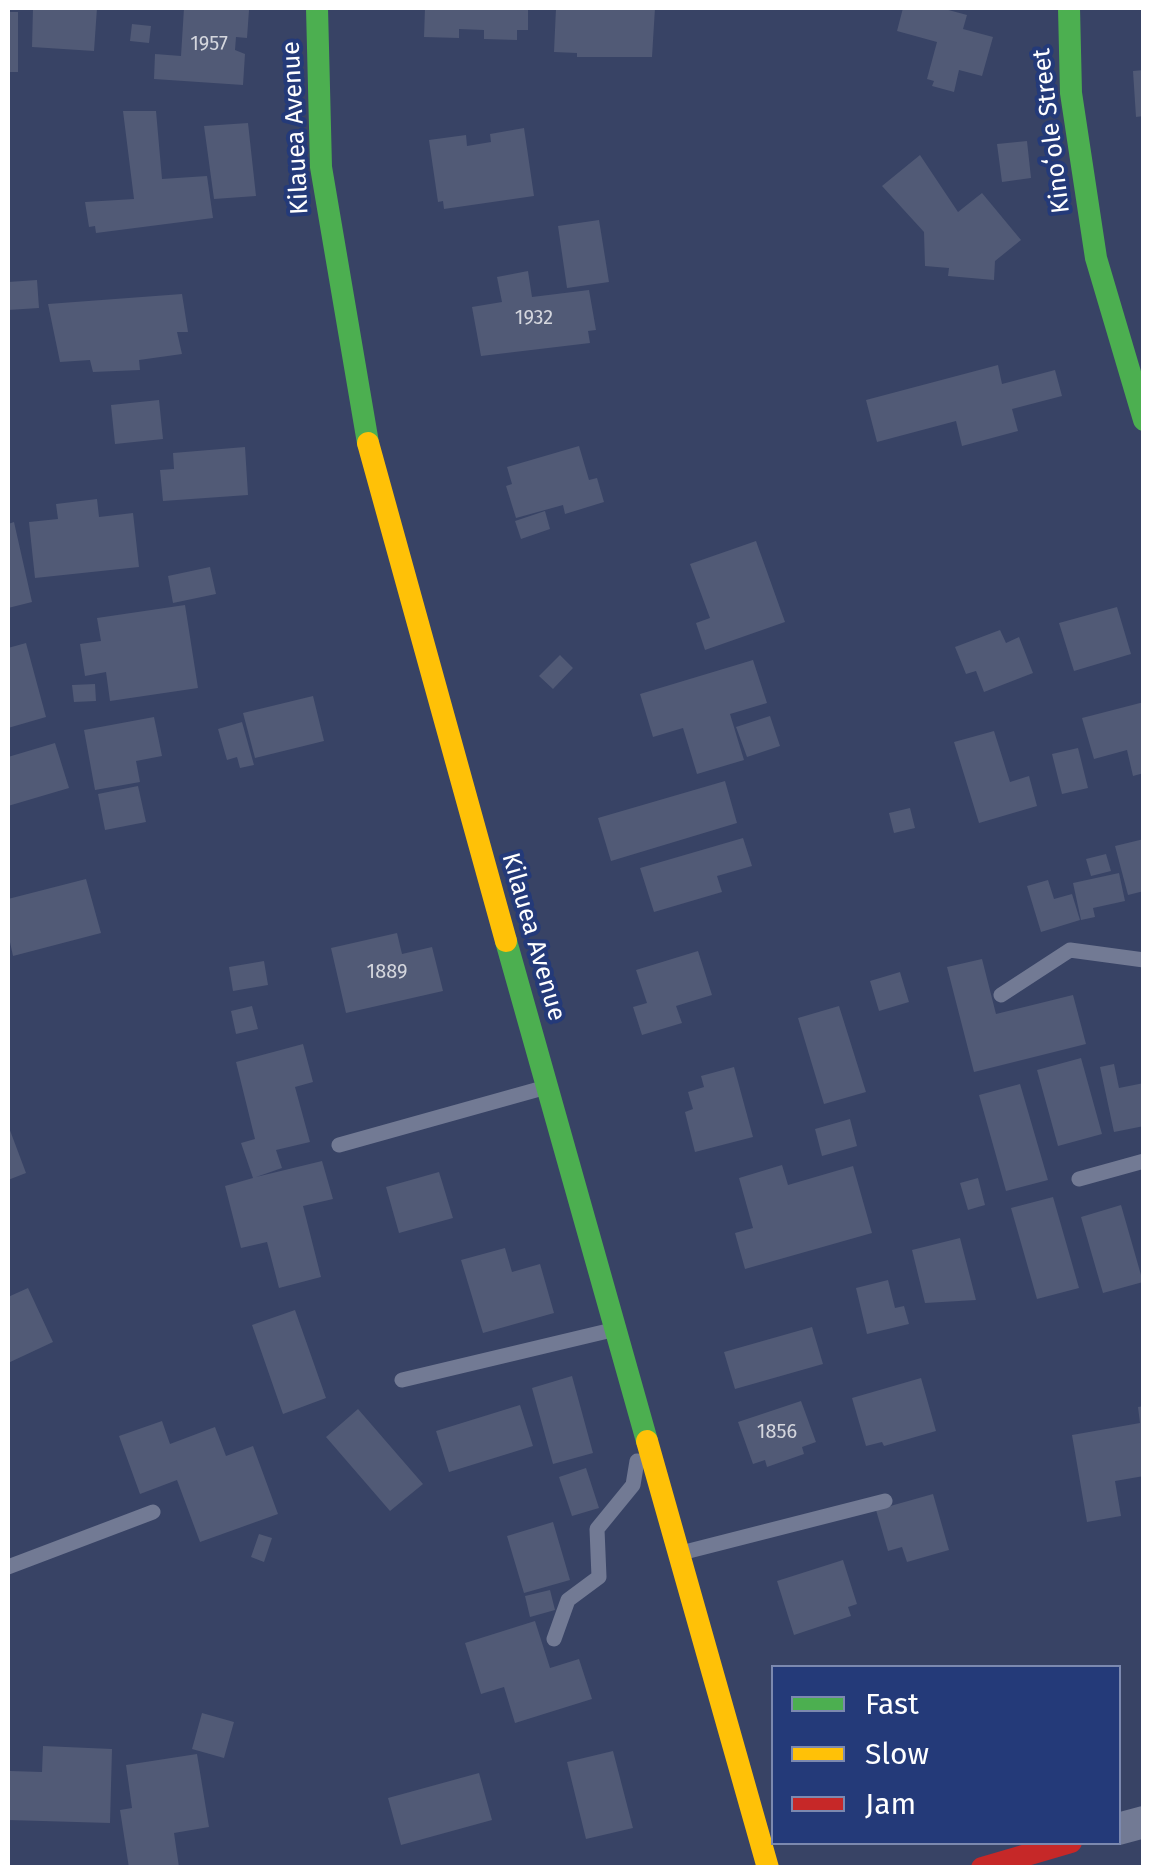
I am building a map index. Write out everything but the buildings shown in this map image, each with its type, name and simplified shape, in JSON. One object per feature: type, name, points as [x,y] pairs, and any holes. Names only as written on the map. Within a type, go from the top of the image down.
[{"type":"street","name":"Kilauea Avenue","points":[[317,8],[321,167],[372,466],[768,1868]]},
{"type":"street","name":"Kinoʻole Street","points":[[1070,8],[1071,94],[1096,258],[1144,420]]},
{"type":"street","points":[[982,1868],[1061,1845]]},
{"type":"lane","points":[[1001,995],[1070,950],[1144,960]]},
{"type":"lane","points":[[339,1145],[547,1087]]},
{"type":"lane","points":[[1079,1179],[1144,1161]]},
{"type":"lane","points":[[402,1380],[616,1330]]},
{"type":"lane","points":[[554,1639],[568,1600],[599,1577],[597,1529],[633,1485],[644,1428]]},
{"type":"lane","points":[[679,1553],[885,1502]]},
{"type":"lane","points":[[8,1567],[153,1512]]},
{"type":"traffic: fast","points":[[317,8],[321,167],[368,443]]},
{"type":"traffic: fast","points":[[1069,8],[1071,93],[1096,258],[1144,420]]},
{"type":"traffic: fast","points":[[506,941],[647,1441]]},
{"type":"traffic: slow","points":[[368,443],[506,941]]},
{"type":"traffic: slow","points":[[647,1441],[768,1868]]},
{"type":"traffic: jam","points":[[982,1868],[1061,1845]]}]
